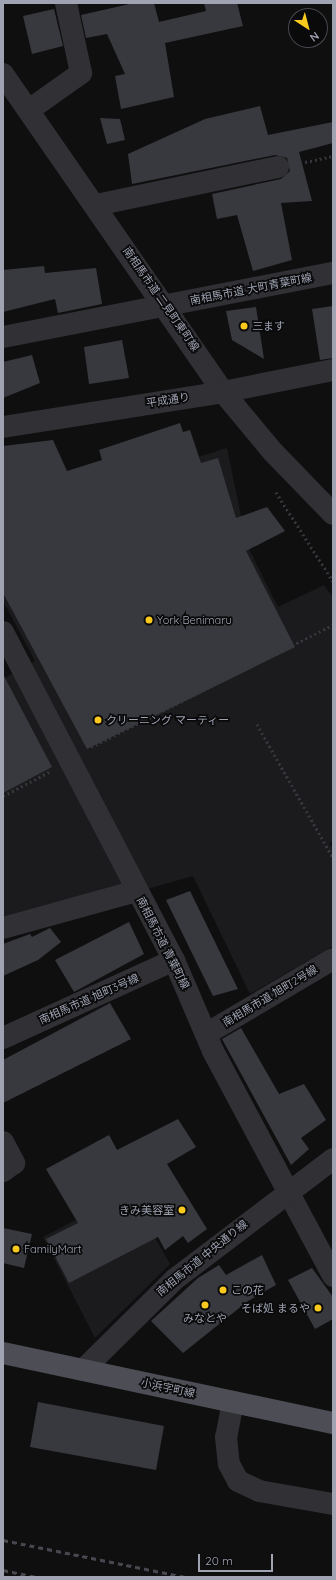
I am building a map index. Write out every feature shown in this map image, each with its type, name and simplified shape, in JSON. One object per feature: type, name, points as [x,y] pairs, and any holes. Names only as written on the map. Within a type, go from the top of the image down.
[{"type":"main road","name":"小浜字町線","points":[[3,1353],[333,1423]]},
{"type":"street","points":[[29,110],[81,73],[66,3]]},
{"type":"street","name":"南相馬市道 二見町東町線","points":[[3,74],[166,306],[223,392],[273,452],[333,514]]},
{"type":"street","points":[[96,205],[278,167]]},
{"type":"street","name":"南相馬市道 大町青葉町線","points":[[3,337],[333,273]]},
{"type":"street","name":"平成通り","points":[[3,427],[223,392],[333,370]]},
{"type":"street","name":"南相馬市道 青葉町線","points":[[3,632],[136,891],[174,960],[206,1034],[333,1276]]},
{"type":"street","points":[[3,928],[136,891]]},
{"type":"street","name":"南相馬市道 旭町2号線","points":[[206,1034],[333,959]]},
{"type":"street","name":"南相馬市道 旭町3号線","points":[[3,1038],[174,960]]},
{"type":"street","points":[[3,1142],[14,1163],[3,1171]]},
{"type":"street","name":"南相馬市道 中央通り線","points":[[83,1370],[175,1279],[288,1190],[333,1159]]},
{"type":"street","points":[[233,1402],[226,1436],[229,1464],[238,1481],[259,1491],[333,1504]]},
{"type":"path","points":[[278,167],[333,156]]},
{"type":"path","points":[[274,489],[333,581]]},
{"type":"path","points":[[3,796],[69,760],[333,625]]},
{"type":"path","points":[[257,724],[333,858]]},
{"type":"shaded area","points":[[227,448],[247,545],[278,607],[324,585],[333,597],[333,841],[329,843],[333,849],[333,946],[250,994],[193,876],[144,890],[3,920],[3,679],[35,661],[3,601],[3,518]]},
{"type":"shaded area","points":[[129,1192],[170,1264],[95,1338],[43,1237]]},
{"type":"building","points":[[134,3],[154,3],[159,22],[206,11],[204,3],[237,3],[243,26],[165,43],[174,97],[121,109],[115,76],[125,74],[107,34],[86,38],[81,15]]},
{"type":"building","points":[[54,9],[63,46],[32,54],[23,16]]},
{"type":"building","points":[[260,106],[268,135],[333,122],[333,143],[299,152],[312,201],[281,203],[292,260],[253,271],[237,215],[217,219],[212,194],[281,179],[290,171],[287,158],[275,155],[132,184],[128,154],[205,119]]},
{"type":"building","points":[[100,118],[120,119],[125,140],[107,144]]},
{"type":"building","points":[[44,266],[45,273],[96,268],[102,304],[58,313],[55,299],[3,312],[3,270]]},
{"type":"building","points":[[333,306],[333,358],[320,360],[312,309]]},
{"type":"building","name":"三ます","points":[[256,307],[264,359],[232,340],[226,311]]},
{"type":"building","points":[[122,340],[129,378],[89,384],[84,347]]},
{"type":"building","points":[[32,355],[40,383],[3,398],[3,362]]},
{"type":"building","name":"York Benimaru","points":[[180,423],[183,432],[190,430],[201,463],[218,458],[236,518],[267,507],[285,531],[246,551],[295,647],[87,749],[3,593],[3,446],[53,440],[67,471],[102,460],[99,450]]},
{"type":"building","points":[[3,674],[52,767],[3,793]]},
{"type":"building","points":[[190,891],[238,989],[213,996],[166,900]]},
{"type":"building","points":[[129,922],[144,954],[74,992],[55,960]]},
{"type":"building","points":[[50,928],[61,942],[38,960],[3,976],[3,944],[30,934],[32,937]]},
{"type":"building","points":[[110,1003],[131,1039],[3,1103],[3,1060]]},
{"type":"building","points":[[241,1028],[279,1094],[304,1084],[326,1120],[301,1138],[309,1149],[291,1165],[222,1039]]},
{"type":"building","points":[[178,1119],[196,1147],[167,1164],[207,1229],[188,1243],[183,1236],[165,1250],[158,1237],[69,1283],[46,1239],[78,1223],[46,1169],[109,1135],[117,1150]]},
{"type":"building","name":"FamilyMart","points":[[3,1228],[32,1234],[24,1268],[3,1263]]},
{"type":"building","points":[[262,1255],[276,1285],[248,1301],[183,1353],[151,1321],[198,1278],[219,1265],[226,1275]]},
{"type":"building","name":"そば処 まるや","points":[[312,1268],[333,1297],[333,1319],[315,1329],[288,1280]]},
{"type":"building","points":[[38,1402],[164,1426],[156,1470],[30,1447]]},
{"type":"railway","points":[[3,1540],[185,1577]]},
{"type":"railway","points":[[3,1570],[37,1577]]},
{"type":"place","name":"三ます","points":[[244,326]]},
{"type":"place","name":"York Benimaru","points":[[149,620]]},
{"type":"place","name":"クリーニング マーティー","points":[[98,720]]},
{"type":"place","name":"きみ美容室","points":[[182,1210]]},
{"type":"place","name":"FamilyMart","points":[[16,1249]]},
{"type":"place","name":"この花","points":[[223,1290]]},
{"type":"place","name":"みなとや","points":[[205,1305]]},
{"type":"place","name":"そば処 まるや","points":[[318,1308]]}]
